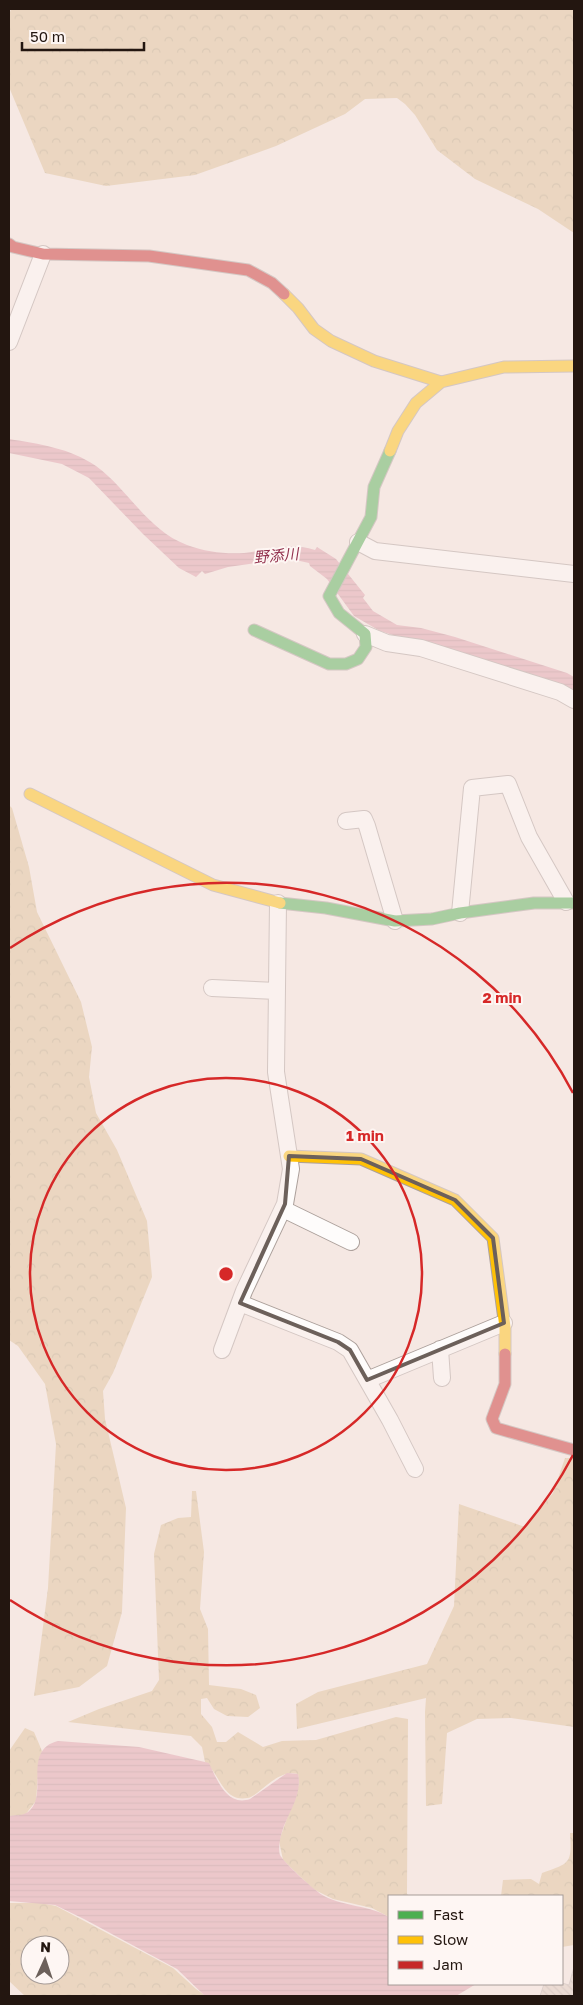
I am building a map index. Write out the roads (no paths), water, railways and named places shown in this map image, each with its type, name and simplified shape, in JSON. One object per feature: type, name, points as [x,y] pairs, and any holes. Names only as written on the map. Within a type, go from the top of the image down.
[{"type":"street","points":[[9,244],[13,247],[43,254],[149,256],[248,270],[272,283],[298,308],[314,329],[331,342],[374,361],[441,382]]},
{"type":"street","points":[[9,342],[43,254]]},
{"type":"street","points":[[574,366],[504,367],[441,382],[416,403],[398,431],[374,487],[371,517],[329,596],[339,613],[365,634],[388,643],[421,648],[560,692],[574,700]]},
{"type":"street","points":[[358,542],[375,551],[574,574]]},
{"type":"street","points":[[254,630],[329,664],[346,664],[358,659],[366,647],[365,634]]},
{"type":"street","points":[[460,913],[472,788],[508,784],[529,837],[570,903]]},
{"type":"street","points":[[30,794],[212,885],[278,903],[326,908],[394,921],[432,919],[460,913],[534,903],[570,903]]},
{"type":"street","points":[[346,821],[364,820],[367,826],[394,921]]},
{"type":"street","points":[[222,1350],[240,1303],[285,1204],[291,1169],[276,1072],[278,903]]},
{"type":"street","points":[[212,988],[277,991]]},
{"type":"street","points":[[289,1156],[361,1159],[455,1200],[493,1238],[504,1323],[505,1384],[492,1420],[496,1428],[574,1450]]},
{"type":"street","points":[[283,1209],[351,1242]]},
{"type":"street","points":[[240,1303],[338,1342],[350,1350],[415,1469]]},
{"type":"street","points":[[367,1380],[504,1323]]},
{"type":"street","points":[[440,1349],[442,1378]]},
{"type":"water","name":"野添川","points":[[9,439],[65,451],[86,460],[119,486],[149,520],[173,538],[187,545],[208,551],[229,553],[244,553],[279,547],[315,550],[317,547],[336,559],[365,595],[363,598],[373,611],[397,625],[421,628],[455,637],[567,673],[574,677],[574,691],[380,631],[354,616],[327,579],[310,566],[309,563],[291,559],[276,560],[228,567],[205,574],[202,571],[196,577],[179,568],[89,478],[62,464],[9,453]]},
{"type":"water","points":[[58,1741],[139,1747],[209,1763],[219,1784],[229,1796],[242,1800],[250,1799],[287,1773],[298,1774],[299,1782],[296,1797],[281,1834],[279,1853],[282,1859],[300,1877],[324,1896],[332,1900],[373,1910],[388,1916],[388,1985],[474,1985],[456,1996],[205,1996],[177,1969],[84,1919],[55,1905],[9,1901],[9,1816],[26,1813],[34,1804],[37,1795],[38,1763],[41,1754],[47,1746]]}]
